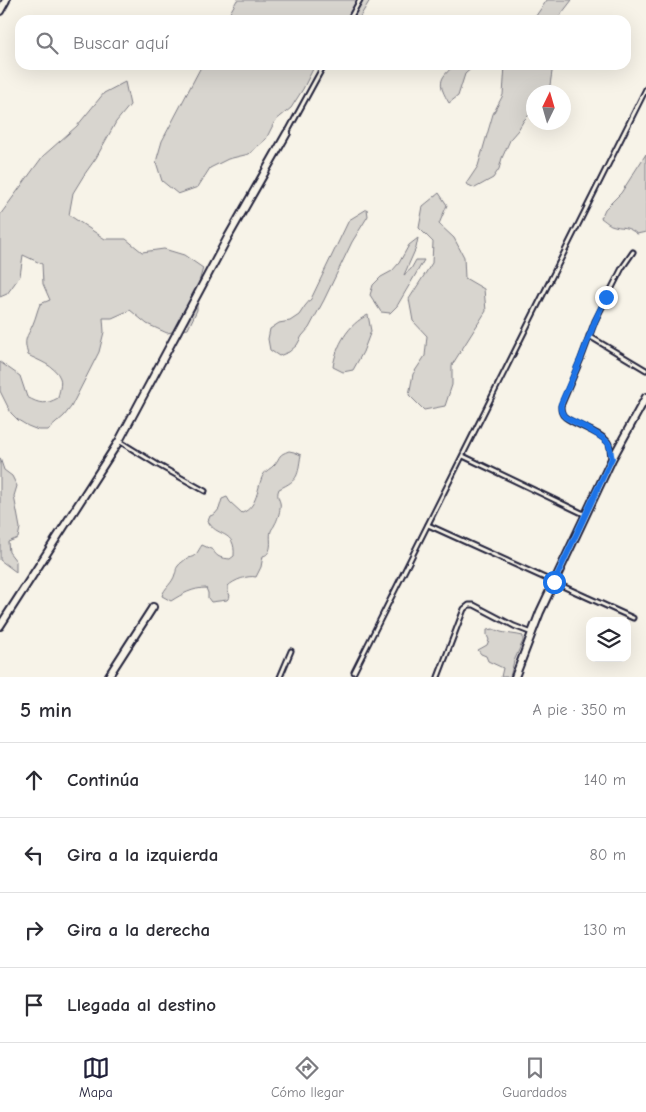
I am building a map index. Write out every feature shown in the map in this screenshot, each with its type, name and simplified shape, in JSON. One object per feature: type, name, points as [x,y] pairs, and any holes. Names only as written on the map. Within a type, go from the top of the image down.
[{"type":"street","points":[[0,11],[6,0]]},
{"type":"street","points":[[0,626],[119,441],[228,237],[286,134]]},
{"type":"street","points":[[515,677],[554,582],[612,458],[646,396]]},
{"type":"street","points":[[108,677],[153,607]]},
{"type":"lane","points":[[352,15],[360,0]]},
{"type":"lane","points":[[286,134],[321,70]]},
{"type":"lane","points":[[354,672],[646,90]]},
{"type":"lane","points":[[612,458],[609,443],[604,438],[565,417],[561,411],[561,404],[606,297],[633,252]]},
{"type":"lane","points":[[590,336],[646,370]]},
{"type":"lane","points":[[119,441],[205,491]]},
{"type":"lane","points":[[463,456],[586,515]]},
{"type":"lane","points":[[428,525],[633,618]]},
{"type":"lane","points":[[438,677],[464,609],[467,606],[474,605],[514,626],[532,633]]},
{"type":"lane","points":[[280,677],[291,651]]},
{"type":"shaded area","points":[[237,0],[370,0],[361,15],[229,15]]},
{"type":"shaded area","points":[[547,0],[572,0],[561,15],[536,15]]},
{"type":"shaded area","points":[[199,70],[312,70],[291,108],[275,121],[266,139],[249,154],[228,159],[210,168],[198,187],[178,194],[162,181],[156,162],[162,141]]},
{"type":"shaded area","points":[[449,70],[470,70],[465,74],[458,96],[449,103],[441,82]]},
{"type":"shaded area","points":[[505,70],[552,70],[550,85],[526,85],[526,118],[511,138],[499,169],[493,178],[475,188],[466,184],[478,166],[493,114],[503,95]]},
{"type":"shaded area","points":[[125,82],[130,105],[116,122],[96,158],[73,193],[69,215],[105,239],[126,239],[142,252],[164,249],[184,255],[203,268],[197,289],[197,310],[188,329],[167,333],[147,324],[130,310],[112,318],[103,318],[104,332],[99,352],[71,407],[48,430],[38,430],[18,420],[11,413],[0,391],[0,362],[20,376],[27,397],[42,403],[58,398],[61,383],[58,374],[41,361],[28,355],[26,345],[26,338],[40,304],[50,300],[43,284],[42,264],[23,255],[20,276],[7,294],[0,297],[0,215],[43,156],[77,126],[104,93]]},
{"type":"shaded area","points":[[646,154],[646,232],[637,234],[627,228],[611,225],[601,218],[605,209],[621,193]]},
{"type":"shaded area","points":[[439,193],[447,205],[439,224],[454,238],[464,257],[465,278],[484,289],[486,311],[452,365],[452,385],[445,406],[424,410],[409,395],[413,374],[425,356],[427,336],[413,321],[409,299],[432,263],[433,242],[419,228],[423,206]]},
{"type":"shaded area","points":[[367,209],[368,216],[352,242],[309,328],[297,345],[289,352],[279,356],[270,350],[268,339],[270,329],[299,315],[311,299],[349,220]]},
{"type":"shaded area","points":[[418,238],[416,248],[404,275],[411,269],[416,260],[424,260],[397,306],[390,313],[381,312],[370,295],[373,285],[381,277],[392,271],[409,245]]},
{"type":"shaded area","points":[[368,315],[371,331],[363,352],[353,370],[343,372],[333,367],[337,351],[344,336],[355,324]]},
{"type":"shaded area","points":[[289,451],[301,455],[298,472],[291,482],[279,489],[279,514],[271,531],[270,549],[263,556],[261,567],[256,577],[245,577],[228,586],[230,596],[227,600],[211,602],[206,588],[188,592],[171,601],[162,596],[179,565],[187,558],[195,555],[202,545],[213,550],[220,557],[230,559],[234,556],[232,542],[211,526],[208,521],[210,516],[219,509],[222,499],[227,497],[242,513],[247,510],[254,502],[263,475],[281,455]]},
{"type":"shaded area","points":[[0,458],[4,470],[12,476],[17,486],[14,496],[20,528],[18,538],[8,542],[9,552],[16,561],[16,572],[0,560]]},
{"type":"shaded area","points":[[493,629],[523,636],[523,641],[514,661],[510,677],[501,677],[503,668],[488,661],[486,656],[478,650],[487,645],[489,640],[487,630]]},
{"type":"route","points":[[554,582],[612,458],[610,445],[604,438],[565,417],[561,409],[561,404],[606,297]]}]
